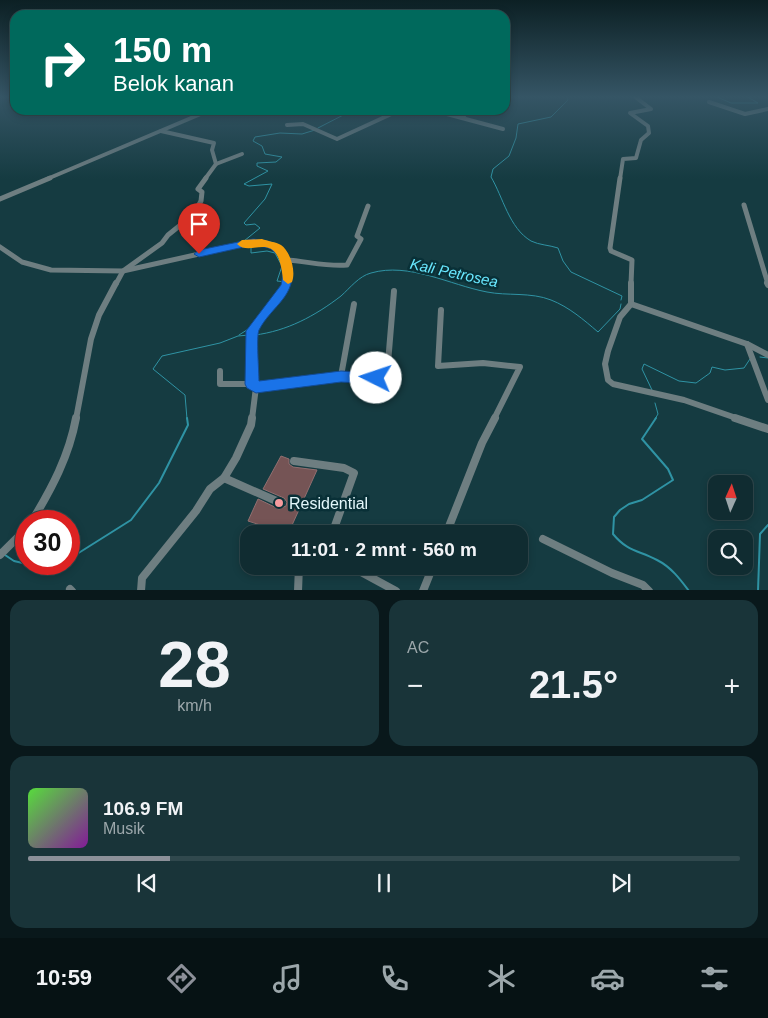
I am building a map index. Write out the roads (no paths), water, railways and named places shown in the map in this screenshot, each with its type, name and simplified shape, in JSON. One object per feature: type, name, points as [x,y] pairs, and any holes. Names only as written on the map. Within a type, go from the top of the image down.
[{"type":"street","points":[[0,199],[178,124]]},
{"type":"street","points":[[287,125],[295,124]]},
{"type":"street","points":[[299,124],[337,139],[371,124]]},
{"type":"street","points":[[483,124],[503,129]]},
{"type":"street","points":[[645,124],[648,126],[649,133],[639,143],[636,158],[623,160],[610,248],[613,252],[632,260],[630,304],[620,317],[604,364],[607,378],[610,382],[698,405],[768,429]]},
{"type":"street","points":[[160,131],[214,143],[212,150],[216,164]]},
{"type":"street","points":[[39,510],[56,481],[74,430],[91,339],[96,322],[123,271],[162,243],[168,235],[193,215],[201,201],[202,192],[198,189],[199,185],[209,176],[216,164],[242,154]]},
{"type":"street","points":[[744,205],[768,284]]},
{"type":"street","points":[[286,260],[309,261],[338,266],[347,265],[361,239],[357,236],[368,206]]},
{"type":"street","points":[[0,247],[22,262],[52,270],[123,271],[248,243],[272,245],[278,248],[286,260],[288,280],[286,286],[252,333],[254,385],[251,425],[247,437],[224,478],[210,489],[200,506],[142,578],[141,590]]},
{"type":"street","points":[[220,370],[220,384],[254,385],[341,376],[376,378],[387,375],[394,291]]},
{"type":"street","points":[[341,376],[354,304]]},
{"type":"street","points":[[630,304],[747,344],[768,355]]},
{"type":"street","points":[[441,310],[438,366],[483,364],[520,367],[482,443],[450,525]]},
{"type":"street","points":[[747,344],[768,400]]},
{"type":"street","points":[[294,461],[344,468],[354,473],[335,525]]},
{"type":"street","points":[[224,478],[281,503]]},
{"type":"street","points":[[543,538],[612,573],[644,585],[650,590]]},
{"type":"street","points":[[0,555],[15,542]]},
{"type":"street","points":[[298,590],[299,575]]},
{"type":"street","points":[[367,575],[396,590]]},
{"type":"street","points":[[423,590],[429,575]]},
{"type":"waterway","points":[[318,128],[327,124]]},
{"type":"waterway","name":"Kali Petrosea","points":[[520,124],[518,124],[516,138],[509,156],[493,169],[491,177],[507,212],[523,235],[531,241],[558,248],[563,261],[571,272],[622,296],[621,300]]},
{"type":"waterway","points":[[246,242],[244,241],[260,228],[255,224],[246,225],[244,223],[265,199],[272,184],[249,186],[244,184],[268,171],[257,166],[257,163],[276,162],[282,157],[265,154],[262,146],[253,141],[255,137],[280,133],[302,134],[315,130]]},
{"type":"waterway","points":[[251,245],[251,253],[267,251],[275,253],[282,266],[277,281],[286,282]]},
{"type":"waterway","name":"Kali Petrosea","points":[[255,335],[278,330],[300,322],[341,296],[363,277],[385,270],[415,272],[487,292],[527,295],[551,300],[582,318],[598,332],[620,309],[621,304]]},
{"type":"waterway","points":[[255,323],[257,317],[265,309]]},
{"type":"waterway","points":[[239,335],[250,328]]},
{"type":"waterway","name":"Kali Petrosea","points":[[187,419],[185,395],[153,369],[162,356],[220,343],[238,336],[249,335]]},
{"type":"waterway","points":[[760,357],[768,358]]},
{"type":"waterway","points":[[652,390],[642,369],[644,364],[679,381],[696,383],[710,373],[712,367],[725,370],[744,368],[750,359]]},
{"type":"waterway","points":[[655,403],[658,414],[655,419]]},
{"type":"waterway","name":"Kali Petrosea","points":[[80,552],[131,520],[159,483],[188,425],[187,418]]},
{"type":"waterway","points":[[656,418],[642,439],[668,469],[673,480],[642,500],[629,504],[620,510],[614,517],[613,534],[629,548],[667,566],[688,590]]},
{"type":"waterway","points":[[758,590],[760,534],[768,525]]},
{"type":"waterway","name":"Kali Petrosea","points":[[5,555],[15,561]]},
{"type":"place","name":"Residential","points":[[279,503]]}]
